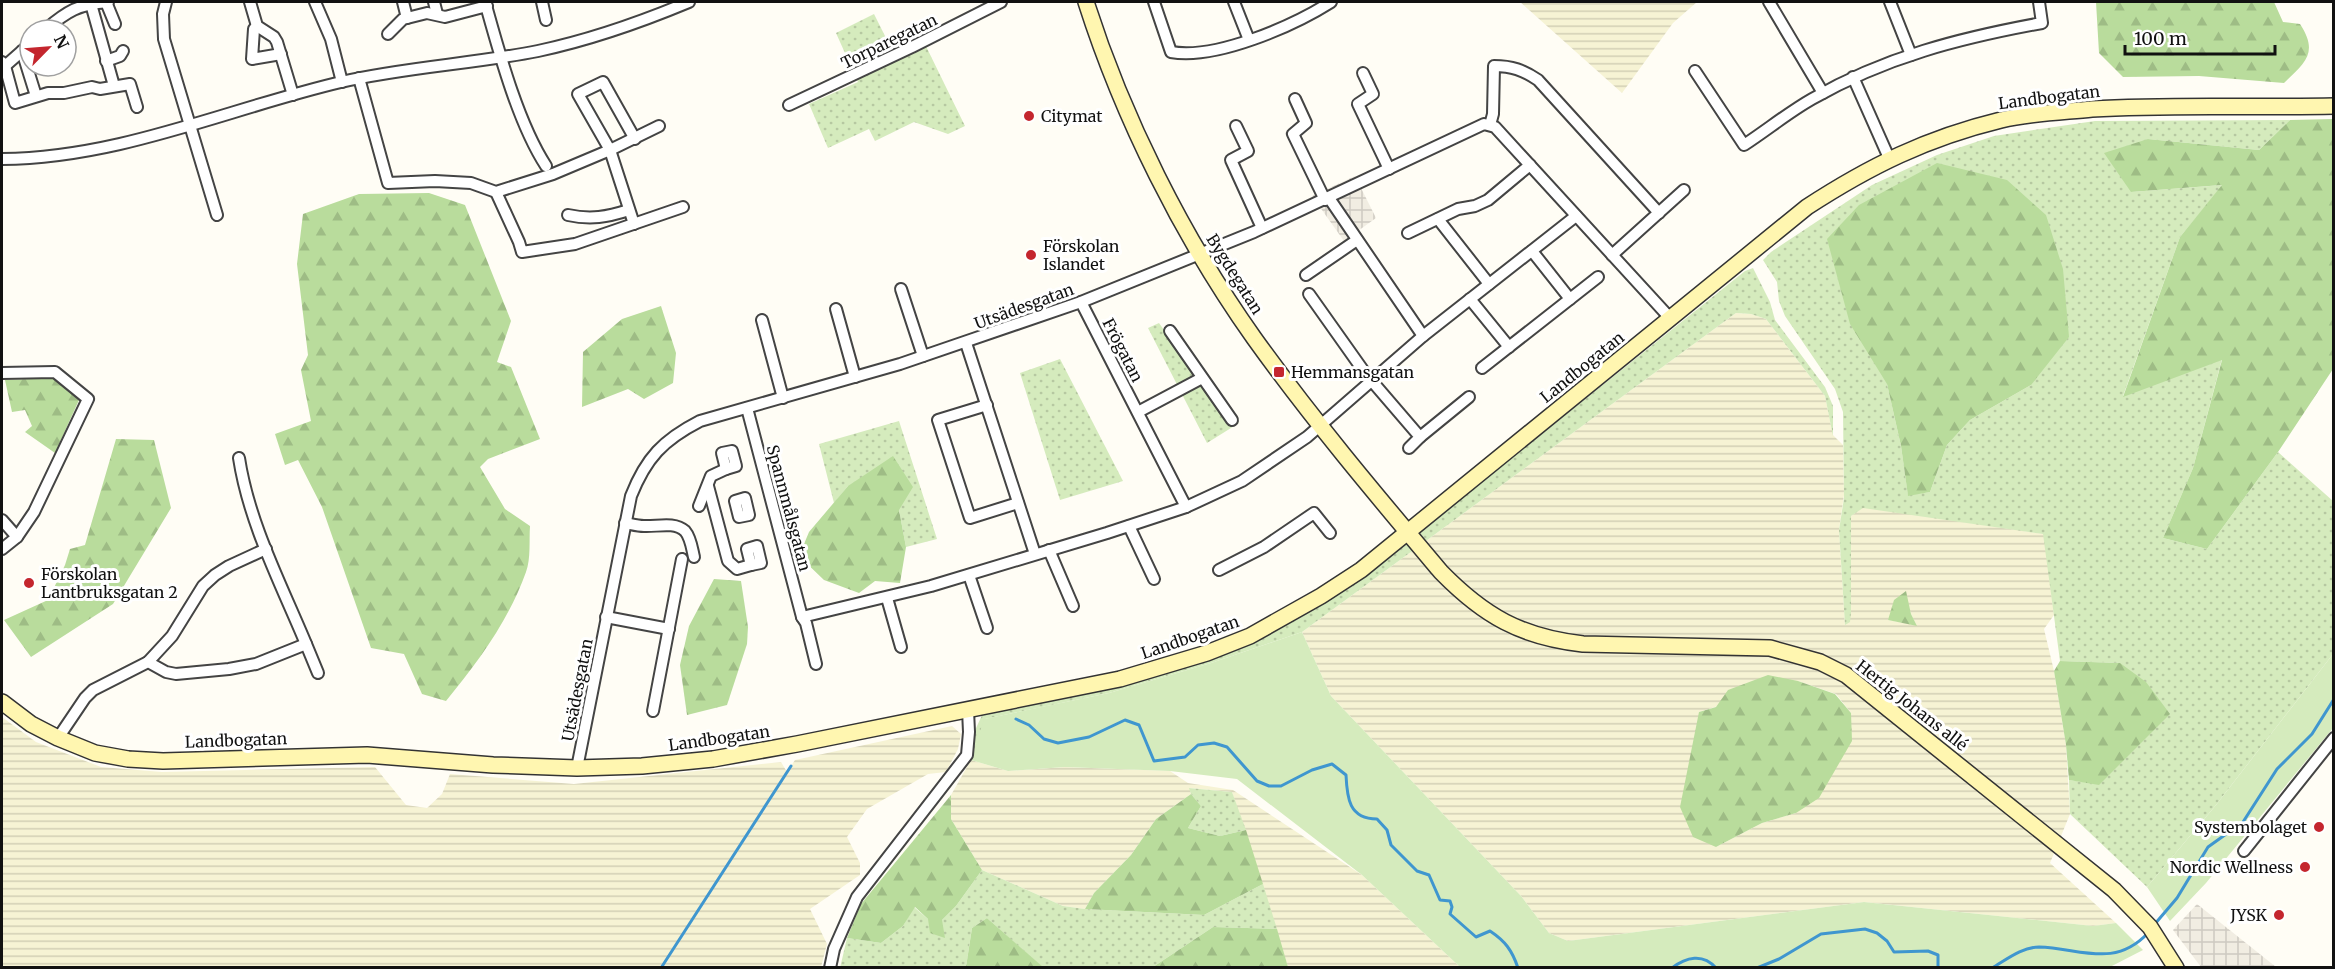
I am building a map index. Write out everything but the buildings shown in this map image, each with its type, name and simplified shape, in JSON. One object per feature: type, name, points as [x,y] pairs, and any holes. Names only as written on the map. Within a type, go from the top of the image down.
[{"type":"street","points":[[59,18],[91,4],[107,2],[114,24]]},
{"type":"street","points":[[166,2],[163,14],[164,39],[217,214]]},
{"type":"street","points":[[250,2],[256,26],[252,59],[281,54]]},
{"type":"street","points":[[315,2],[331,39],[342,82]]},
{"type":"street","points":[[403,2],[407,18]]},
{"type":"street","points":[[434,2],[437,14]]},
{"type":"street","points":[[542,2],[546,20]]},
{"type":"street","points":[[2,159],[95,151],[136,142],[293,95],[359,78],[501,57],[562,45],[632,24],[689,2]]},
{"type":"street","name":"Torparegatan","points":[[789,105],[1001,2]]},
{"type":"street","name":"Bygdegatan","points":[[1086,2],[1145,149],[1201,255],[1253,337],[1321,426],[1408,532]]},
{"type":"street","points":[[1154,2],[1171,52],[1181,54],[1221,48],[1249,40],[1301,19],[1331,2]]},
{"type":"street","points":[[1234,2],[1249,40]]},
{"type":"street","points":[[1769,2],[1823,93]]},
{"type":"street","points":[[1890,2],[1911,55]]},
{"type":"street","points":[[1695,71],[1741,148],[1823,93],[1853,77],[1911,55],[1974,36],[2042,23],[2039,2]]},
{"type":"street","points":[[91,4],[114,86]]},
{"type":"street","points":[[388,34],[403,19],[427,13],[445,17],[486,4],[501,57],[534,147],[546,166]]},
{"type":"street","points":[[256,26],[274,37],[293,95]]},
{"type":"street","points":[[106,61],[120,56],[123,51]]},
{"type":"street","points":[[18,53],[3,64],[15,103],[48,93],[130,84],[137,107]]},
{"type":"street","points":[[1490,125],[1492,114],[1490,66],[1511,66],[1524,71],[1538,80],[1659,213]]},
{"type":"street","points":[[1363,73],[1373,94],[1358,104],[1389,169]]},
{"type":"street","points":[[1853,77],[1889,158]]},
{"type":"street","points":[[32,78],[36,96]]},
{"type":"street","points":[[359,78],[388,183],[435,181],[471,183],[496,192],[553,174],[635,139],[659,126]]},
{"type":"street","points":[[634,224],[610,150],[578,94],[603,82],[635,139]]},
{"type":"street","name":"Landbogatan","points":[[2246,105],[2334,98]]},
{"type":"street","points":[[1295,99],[1306,123],[1293,134],[1327,199],[1423,336]]},
{"type":"street","name":"Landbogatan","points":[[2,702],[31,724],[58,738],[95,753],[128,759],[163,761],[367,755],[493,765],[577,768],[642,766],[713,759],[1120,679],[1207,654],[1250,636],[1321,596],[1361,570],[1807,207],[1847,181],[1889,158],[1964,130],[2003,119],[2042,113],[2124,107],[2334,106]]},
{"type":"street","points":[[1201,255],[1327,199],[1478,126],[1490,125],[1530,165],[1670,318]]},
{"type":"street","points":[[1236,126],[1248,151],[1231,160],[1262,228]]},
{"type":"street","points":[[1408,233],[1458,209],[1475,206],[1488,200],[1530,165]]},
{"type":"street","points":[[1612,255],[1684,190]]},
{"type":"street","points":[[496,192],[522,252],[575,244],[683,207]]},
{"type":"street","points":[[568,215],[585,219],[603,219],[629,210]]},
{"type":"street","points":[[802,617],[887,598],[1129,526],[1186,507],[1242,481],[1321,426],[1423,336],[1576,216]]},
{"type":"street","points":[[1438,219],[1489,284]]},
{"type":"street","points":[[1306,275],[1357,240]]},
{"type":"street","points":[[1532,251],[1570,299]]},
{"type":"street","name":"Utsädesgatan","points":[[577,768],[631,496],[645,465],[664,443],[675,434],[700,421],[966,343],[1081,302],[1201,255]]},
{"type":"street","points":[[1482,368],[1598,276]]},
{"type":"street","points":[[901,289],[923,356]]},
{"type":"street","points":[[1309,294],[1371,380],[1420,438]]},
{"type":"street","points":[[1470,299],[1509,347]]},
{"type":"street","name":"Frögatan","points":[[1081,302],[1186,507]]},
{"type":"street","points":[[836,309],[855,377]]},
{"type":"street","points":[[762,320],[783,398]]},
{"type":"street","points":[[1170,331],[1232,420]]},
{"type":"street","points":[[966,343],[1035,554]]},
{"type":"street","points":[[2,373],[55,372],[88,399],[34,512],[17,537],[2,549]]},
{"type":"street","points":[[1138,412],[1202,378]]},
{"type":"street","points":[[1409,448],[1469,397]]},
{"type":"street","points":[[987,405],[938,420],[970,518],[1018,503]]},
{"type":"street","name":"Spannmålsgatan","points":[[747,408],[816,664]]},
{"type":"street","points":[[238,458],[243,482],[266,549],[318,673]]},
{"type":"street","points":[[699,506],[711,476],[726,469]]},
{"type":"street","points":[[708,486],[728,561],[737,568],[751,565]]},
{"type":"street","points":[[1219,570],[1264,547],[1314,513],[1330,533]]},
{"type":"street","points":[[718,523],[739,517]]},
{"type":"street","points":[[2,520],[17,537]]},
{"type":"street","points":[[625,524],[678,527],[685,531],[689,538],[694,558]]},
{"type":"street","points":[[1129,526],[1155,579]]},
{"type":"street","name":"Hertig Johans allé","points":[[1408,532],[1461,593],[1484,611],[1508,625],[1533,635],[1583,644],[1770,648],[1820,662],[1846,675],[2098,877],[2140,916],[2160,941],[2176,968]]},
{"type":"street","points":[[58,738],[93,690],[148,662],[172,636],[203,586],[215,574],[266,549]]},
{"type":"street","points":[[1049,550],[1073,606]]},
{"type":"street","points":[[653,711],[682,559]]},
{"type":"street","points":[[969,575],[987,628]]},
{"type":"street","points":[[887,598],[901,646]]},
{"type":"street","points":[[606,617],[669,629]]},
{"type":"street","points":[[148,662],[166,672],[176,674],[229,669],[256,664],[306,644]]},
{"type":"street","points":[[830,968],[834,949],[857,897],[967,755],[968,710]]},
{"type":"street","points":[[2244,851],[2334,738]]},
{"type":"shaded area","points":[[1520,2],[1697,2],[1673,23],[1622,93]]},
{"type":"shaded area","points":[[1355,176],[1376,218],[1344,241],[1312,196]]},
{"type":"shaded area","points":[[1736,313],[1751,314],[1766,319],[1825,396],[1833,435],[1843,445],[1844,495],[1839,530],[1845,625],[1851,613],[1851,516],[1863,507],[2044,534],[2054,615],[2044,629],[2054,671],[2066,745],[2070,814],[2050,863],[2116,923],[2093,926],[1864,902],[1568,941],[1549,933],[1521,896],[1331,696],[1302,632]],"holes":[[[1905,592],[1911,614],[1916,625],[1888,620]],[[1798,681],[1836,694],[1851,713],[1796,813],[1762,823],[1716,847],[1699,712]]]},
{"type":"shaded area","points":[[2,717],[36,742],[101,767],[162,772],[375,767],[406,805],[427,808],[442,794],[450,774],[574,784],[781,762],[787,772],[795,760],[952,726],[961,734],[958,749],[946,772],[928,774],[867,809],[847,837],[860,863],[860,875],[810,909],[827,944],[821,967],[2,968]]},
{"type":"shaded area","points":[[971,760],[1008,771],[1065,767],[1170,771],[1188,783],[1233,790],[1362,875],[1460,967],[1288,967],[1232,792],[1190,788],[1191,794],[1156,819],[1131,855],[1094,893],[1085,909],[1063,906],[982,870],[951,819],[951,795]]},
{"type":"shaded area","points":[[2197,904],[2276,967],[2201,967],[2173,930]]},
{"type":"green space","points":[[2096,2],[2274,2],[2283,22],[2300,24],[2306,34],[2309,50],[2303,63],[2284,83],[2199,76],[2123,77],[2099,53]]},
{"type":"green space","points":[[874,14],[892,50],[921,36],[965,126],[948,134],[914,122],[875,141],[869,129],[828,148],[809,104],[858,82],[836,33]]},
{"type":"green space","points":[[2333,119],[2333,369],[2278,452],[2207,549],[2163,538],[2193,468],[2222,360],[2123,397],[2180,237],[2222,185],[2131,192],[2104,153],[2148,139],[2259,150],[2290,120]]},
{"type":"green space","points":[[2290,120],[2259,150],[2148,139],[2131,192],[2223,185],[2180,237],[2123,396],[2222,359],[2193,468],[2163,538],[2207,549],[2278,452],[2333,501],[2333,654],[2216,805],[2147,887],[2070,814],[2069,780],[2099,784],[2120,663],[2060,661],[2043,534],[1863,508],[1851,516],[1851,613],[1850,622],[1845,625],[1839,530],[1844,498],[1843,412],[1835,389],[1785,316],[1779,301],[1777,282],[1763,260],[1771,252],[1872,185],[1937,155],[1994,136],[2095,121]],"holes":[[[1887,384],[2031,385],[1970,420],[1947,445],[1930,492],[1908,495],[1901,446]]]},
{"type":"green space","points":[[1937,163],[2007,180],[2046,215],[2063,269],[2069,337],[2031,385],[1970,420],[1947,445],[1930,492],[1908,496],[1901,446],[1887,384],[1850,324],[1827,239],[1859,205]]},
{"type":"green space","points":[[429,193],[465,205],[511,321],[497,362],[511,367],[540,439],[488,459],[480,467],[505,509],[530,526],[529,561],[519,590],[502,624],[481,656],[446,701],[422,694],[404,654],[371,648],[322,507],[298,460],[285,465],[275,434],[311,421],[301,370],[308,355],[297,264],[303,214],[359,194]]},
{"type":"green space","points":[[1753,268],[1770,302],[1775,320],[1825,387],[1833,406],[1833,436],[1825,396],[1766,319],[1751,314],[1736,313],[1302,632],[1211,663],[1109,693],[985,719],[971,760],[971,739],[983,713],[1270,629],[1348,589],[1745,271]]},
{"type":"green space","points":[[661,306],[676,353],[673,383],[644,399],[628,389],[582,407],[583,352],[622,319]]},
{"type":"green space","points":[[1159,323],[1230,424],[1236,420],[1239,423],[1207,443],[1148,328]]},
{"type":"green space","points":[[1060,359],[1123,481],[1060,500],[1020,373]]},
{"type":"green space","points":[[53,378],[79,400],[55,453],[25,432],[32,426],[25,410],[12,412],[5,380]]},
{"type":"green space","points":[[899,421],[937,539],[906,547],[899,510],[848,486],[834,503],[819,444]]},
{"type":"green space","points":[[116,439],[154,440],[171,508],[113,604],[31,657],[4,620],[48,600],[70,549],[85,545]]},
{"type":"green space","points":[[893,456],[913,487],[899,510],[906,547],[900,583],[875,581],[859,593],[824,580],[799,556],[809,532],[848,486]]},
{"type":"green space","points":[[714,579],[741,581],[748,627],[747,644],[727,705],[687,715],[680,665],[689,626]]},
{"type":"green space","points":[[1906,591],[1911,614],[1917,626],[1888,620],[1894,600]]},
{"type":"green space","points":[[1302,632],[1331,696],[1521,896],[1549,933],[1568,941],[1864,902],[2093,926],[2116,923],[2143,950],[2108,968],[1460,967],[1362,875],[1237,779],[1170,771],[1065,767],[1008,771],[971,760],[984,719],[1109,693],[1211,663]]},
{"type":"green space","points":[[2333,654],[2333,728],[2206,883],[2170,921],[2147,887],[2216,805]]},
{"type":"green space","points":[[2060,661],[2120,663],[2146,682],[2170,714],[2099,785],[2069,780],[2054,671]]},
{"type":"green space","points":[[1768,675],[1798,681],[1835,694],[1851,713],[1852,741],[1819,798],[1796,813],[1762,823],[1716,847],[1693,837],[1680,807],[1699,712],[1716,707],[1728,690]]},
{"type":"green space","points":[[1189,788],[1232,792],[1246,830],[1220,836],[1188,828],[1201,806]]},
{"type":"green space","points":[[1191,794],[1201,806],[1188,828],[1220,836],[1246,830],[1263,884],[1204,915],[1085,909],[1094,893],[1131,855],[1156,819]]},
{"type":"green space","points":[[951,795],[951,819],[982,870],[956,906],[942,920],[945,938],[930,933],[928,919],[915,907],[903,926],[881,943],[847,938],[861,904]]},
{"type":"green space","points":[[982,870],[1063,906],[1204,915],[1263,884],[1277,929],[1213,927],[1153,967],[1043,968],[987,918],[972,928],[966,967],[840,968],[847,938],[881,943],[903,926],[914,907],[928,919],[942,920],[956,906]]},
{"type":"green space","points":[[987,918],[1043,967],[966,967],[972,928]]},
{"type":"green space","points":[[1213,927],[1277,929],[1288,967],[1153,967]]},
{"type":"waterway","points":[[2154,925],[2177,898],[2208,847],[2243,822],[2277,769],[2312,734],[2334,699]]},
{"type":"waterway","points":[[1016,719],[1029,725],[1044,739],[1058,743],[1089,737],[1125,720],[1139,725],[1154,761],[1185,757],[1198,745],[1214,743],[1227,747],[1257,781],[1269,786],[1281,786],[1312,770],[1332,764],[1346,775],[1347,792],[1355,811],[1368,818],[1377,819],[1387,830],[1391,845],[1417,871],[1429,875],[1440,900],[1450,901],[1452,907],[1450,914],[1476,937],[1490,931],[1504,942],[1518,968]]},
{"type":"waterway","points":[[661,968],[791,766]]},
{"type":"waterway","points":[[1757,968],[1779,959],[1821,934],[1865,929],[1877,933],[1887,941],[1894,952],[1928,951],[1938,955],[1938,968]]},
{"type":"waterway","points":[[1992,968],[2014,954],[2039,947],[2109,954],[2122,951],[2148,933]]},
{"type":"waterway","points":[[1672,968],[1683,961],[1694,958],[1706,960],[1716,968]]},
{"type":"place","name":"Citymat","points":[[1029,116]]},
{"type":"place","name":"Förskolan Islandet","points":[[1031,255]]},
{"type":"place","name":"Hemmansgatan","points":[[1279,372]]},
{"type":"place","name":"Förskolan Lantbruksgatan 2","points":[[29,583]]},
{"type":"place","name":"Systembolaget","points":[[2319,827]]},
{"type":"place","name":"Nordic Wellness","points":[[2305,867]]},
{"type":"place","name":"JYSK","points":[[2279,915]]}]
